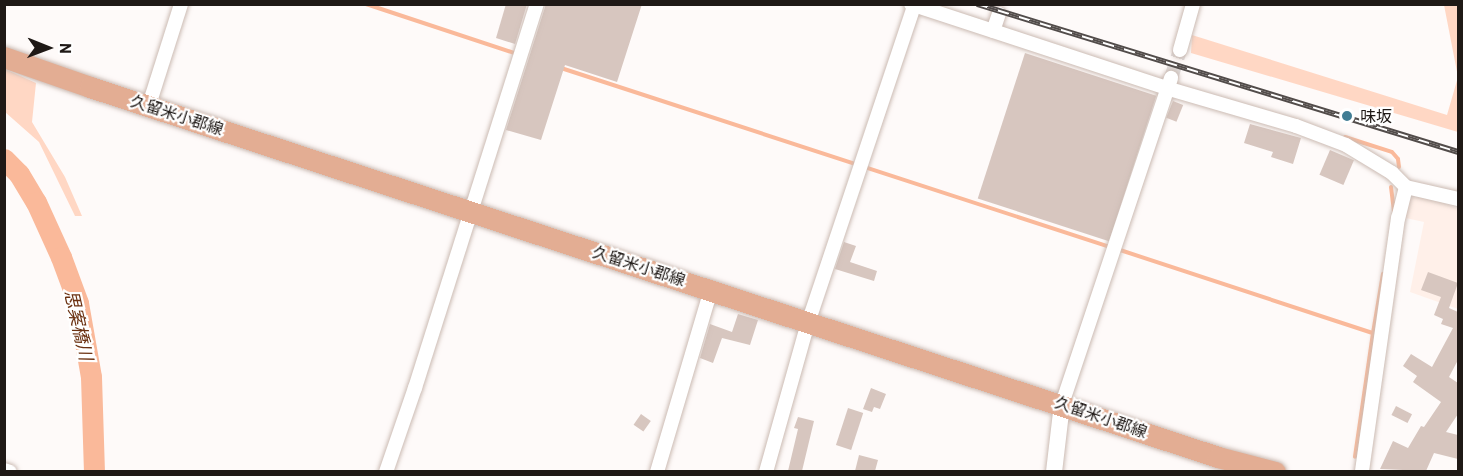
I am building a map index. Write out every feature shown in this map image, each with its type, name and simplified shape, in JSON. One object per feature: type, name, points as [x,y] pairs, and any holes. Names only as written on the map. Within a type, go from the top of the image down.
[{"type":"main road","name":"久留米小郡線","points":[[4,57],[1218,457],[1275,471]]},
{"type":"street","points":[[149,105],[181,4]]},
{"type":"street","points":[[386,471],[537,4]]},
{"type":"street","points":[[1180,50],[1193,4]]},
{"type":"street","points":[[766,471],[808,323],[912,5],[1168,83],[1296,126],[1346,145],[1392,173],[1406,187],[1458,199]]},
{"type":"street","points":[[993,31],[999,14]]},
{"type":"street","points":[[1054,471],[1062,404],[1168,83]]},
{"type":"street","points":[[1362,471],[1398,218],[1406,187]]},
{"type":"street","points":[[657,471],[711,290]]},
{"type":"street","points":[[4,470],[10,471]]},
{"type":"shaded area","points":[[1444,5],[1458,5],[1458,77]]},
{"type":"shaded area","points":[[1192,35],[1447,115],[1458,77],[1458,132],[1191,53]]},
{"type":"shaded area","points":[[5,69],[36,83],[32,122],[65,177],[82,216],[75,216],[39,142],[5,112]]},
{"type":"shaded area","points":[[1426,196],[1458,209],[1458,309],[1410,292],[1424,222],[1401,217],[1406,199]]},
{"type":"building","points":[[506,4],[527,4],[515,44],[496,38]]},
{"type":"building","points":[[546,4],[642,4],[617,82],[565,65],[541,140],[506,130]]},
{"type":"building","points":[[1025,53],[1156,96],[1109,241],[978,199]]},
{"type":"building","points":[[1173,101],[1183,105],[1176,122],[1166,118]]},
{"type":"building","points":[[1250,124],[1301,138],[1293,164],[1271,157],[1273,152],[1244,143]]},
{"type":"building","points":[[1330,150],[1354,160],[1343,185],[1319,175]]},
{"type":"building","points":[[844,242],[856,246],[850,262],[877,271],[874,281],[835,269]]},
{"type":"building","points":[[1428,272],[1458,283],[1449,308],[1458,312],[1458,360],[1449,377],[1458,383],[1458,414],[1446,432],[1458,435],[1458,459],[1434,453],[1426,471],[1380,469],[1393,441],[1408,448],[1421,426],[1424,427],[1441,402],[1413,382],[1417,376],[1403,366],[1411,354],[1432,367],[1453,328],[1441,324],[1443,319],[1434,315],[1441,297],[1421,290]]},
{"type":"building","points":[[738,314],[758,320],[750,345],[722,338],[713,363],[700,358],[710,324],[732,332]]},
{"type":"building","points":[[871,388],[886,394],[880,409],[874,407],[872,412],[863,409]]},
{"type":"building","points":[[1396,406],[1412,414],[1407,423],[1391,415]]},
{"type":"building","points":[[848,408],[863,413],[851,450],[836,445]]},
{"type":"building","points":[[641,414],[651,421],[643,432],[634,425]]},
{"type":"building","points":[[798,417],[814,421],[802,471],[788,471],[798,429],[794,428]]},
{"type":"building","points":[[859,455],[878,460],[875,471],[855,471]]},
{"type":"waterway","points":[[366,4],[517,54]]},
{"type":"waterway","points":[[561,68],[1110,247]]},
{"type":"waterway","points":[[1345,137],[1392,152],[1398,159],[1399,167]]},
{"type":"waterway","name":"思案橋川","points":[[4,159],[19,174],[36,202],[61,257],[78,303],[91,377],[94,472]]},
{"type":"waterway","points":[[1391,187],[1394,211]]},
{"type":"waterway","points":[[1117,249],[1373,333],[1355,457]]},
{"type":"waterway","points":[[1373,333],[1383,274]]},
{"type":"tunnel","points":[[1171,78],[1180,50]]},
{"type":"railway","points":[[977,4],[1458,152]]},
{"type":"place","name":"味坂","points":[[1347,116]]}]
